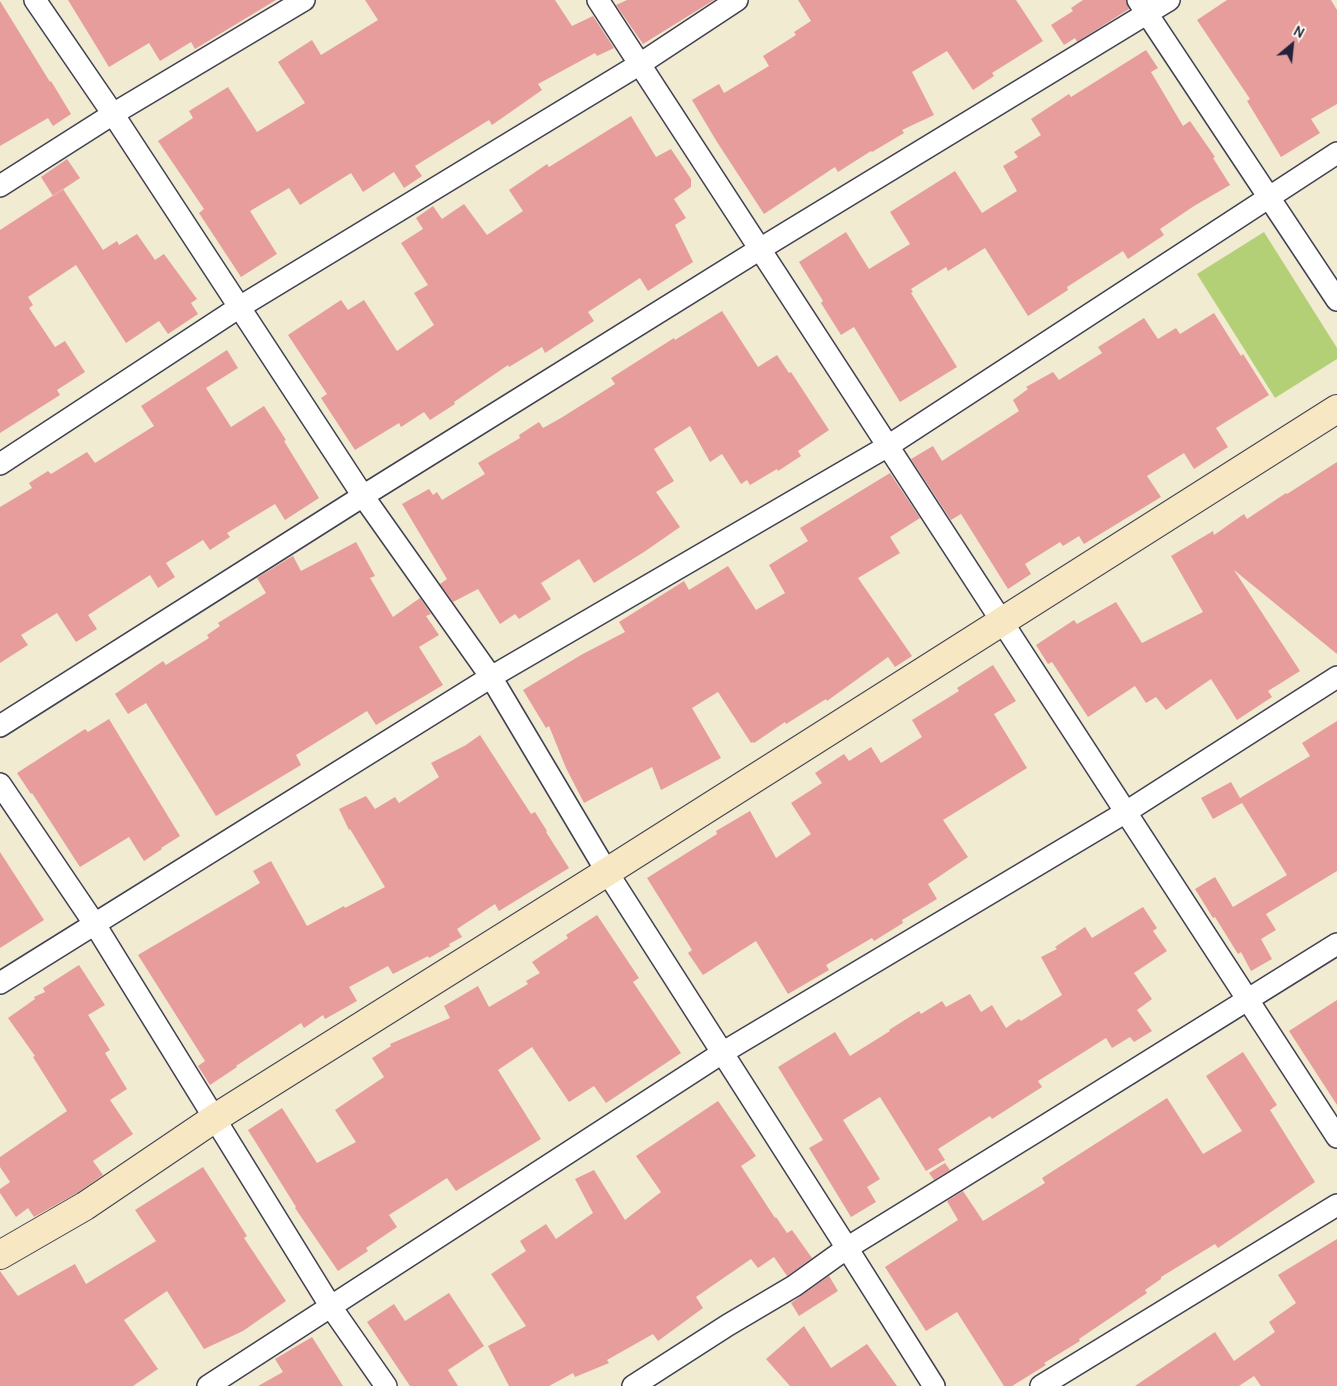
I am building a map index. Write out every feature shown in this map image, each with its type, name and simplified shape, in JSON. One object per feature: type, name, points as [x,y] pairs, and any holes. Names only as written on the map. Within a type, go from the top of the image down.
[{"type":"main road","points":[[0,1254],[85,1206],[215,1118],[1337,409]]},
{"type":"street","points":[[35,0],[113,114],[238,308],[363,496],[491,677],[607,872],[934,1386]]},
{"type":"street","points":[[0,186],[113,114],[304,0]]},
{"type":"street","points":[[598,0],[1337,1137]]},
{"type":"street","points":[[0,464],[238,308],[640,64],[737,0]]},
{"type":"street","points":[[0,726],[1142,7],[1170,0]]},
{"type":"street","points":[[1142,7],[1337,300]]},
{"type":"street","points":[[0,983],[491,677],[888,446],[1337,153]]},
{"type":"street","points":[[208,1386],[722,1053],[1126,812],[1337,677]]},
{"type":"street","points":[[0,784],[94,923],[331,1307],[386,1386]]},
{"type":"street","points":[[633,1386],[720,1330],[794,1286],[847,1248],[1337,944]]},
{"type":"street","points":[[1041,1386],[1337,1205]]},
{"type":"green space","points":[[1264,232],[1337,348],[1337,359],[1275,398],[1197,274]]},
{"type":"building","points":[[68,0],[276,0],[195,49],[191,42],[160,61],[149,43],[109,67]]},
{"type":"building","points":[[365,0],[555,0],[572,26],[593,16],[614,48],[597,56],[595,53],[538,84],[542,90],[492,125],[489,120],[415,166],[422,176],[404,188],[394,172],[363,192],[351,173],[300,205],[289,188],[250,211],[277,254],[241,277],[199,213],[204,209],[158,141],[193,118],[189,111],[228,87],[257,132],[305,103],[278,62],[312,40],[321,55],[378,20]]},
{"type":"building","points":[[627,0],[714,0],[643,44],[616,5]]},
{"type":"building","points":[[798,0],[1016,0],[1043,41],[992,73],[994,76],[973,90],[947,51],[912,72],[934,115],[902,130],[904,133],[838,172],[835,167],[764,214],[692,100],[719,84],[724,93],[769,66],[763,56],[796,35],[794,32],[811,21]]},
{"type":"building","points":[[1083,0],[1126,0],[1129,9],[1077,42],[1075,38],[1064,45],[1051,25],[1073,11],[1071,8]]},
{"type":"building","points":[[1227,0],[1331,0],[1337,10],[1337,104],[1311,119],[1320,133],[1281,157],[1247,101],[1250,99],[1197,20]]},
{"type":"building","points":[[0,1],[71,114],[53,126],[48,118],[0,146]]},
{"type":"building","points":[[1146,50],[1158,68],[1151,72],[1183,126],[1190,121],[1215,157],[1213,158],[1230,185],[1160,229],[1164,235],[1128,259],[1123,251],[1067,287],[1068,290],[1028,316],[985,248],[948,271],[946,267],[911,289],[913,292],[911,293],[957,367],[900,402],[854,327],[841,335],[799,262],[846,232],[869,269],[910,244],[890,212],[955,171],[982,213],[1017,191],[1003,166],[1018,157],[1014,152],[1041,135],[1031,119],[1069,94],[1071,97]]},
{"type":"building","points":[[631,116],[656,157],[671,149],[691,179],[691,187],[674,199],[686,218],[675,225],[693,262],[648,291],[640,278],[588,312],[594,321],[545,353],[542,347],[509,367],[508,365],[430,420],[424,412],[401,427],[399,423],[355,450],[321,398],[327,394],[288,335],[341,300],[348,310],[364,300],[397,351],[434,325],[414,293],[428,285],[401,243],[423,229],[416,218],[433,206],[442,219],[464,204],[487,235],[523,211],[509,190],[547,164],[549,167]]},
{"type":"building","points":[[67,159],[80,178],[53,196],[41,177]]},
{"type":"building","points":[[63,189],[103,250],[117,241],[119,245],[137,234],[155,260],[164,254],[197,299],[191,303],[198,314],[168,334],[159,321],[126,343],[76,265],[28,297],[33,305],[29,308],[55,347],[65,341],[85,372],[57,390],[60,395],[0,433],[0,230]]},
{"type":"building","points":[[722,311],[758,367],[777,355],[789,373],[791,372],[829,430],[798,451],[801,456],[778,471],[777,469],[750,485],[747,480],[741,484],[722,454],[710,462],[690,426],[654,449],[674,481],[656,492],[680,527],[594,583],[579,559],[541,583],[551,599],[519,619],[515,614],[500,624],[478,589],[453,602],[440,584],[447,579],[402,504],[429,489],[433,495],[437,492],[442,500],[485,474],[478,463],[520,438],[519,435],[539,422],[543,428],[561,418],[615,384],[611,378],[674,338],[675,340]]},
{"type":"building","points":[[1214,313],[1241,356],[1243,354],[1269,395],[1216,428],[1228,447],[1194,469],[1184,453],[1147,476],[1161,497],[1084,544],[1079,536],[1063,546],[1060,542],[1025,564],[1031,574],[1008,589],[961,514],[951,520],[911,459],[933,446],[942,461],[1019,411],[1013,400],[1028,389],[1026,387],[1053,372],[1059,380],[1102,353],[1098,347],[1144,318],[1158,339],[1176,328],[1180,334]]},
{"type":"building","points":[[227,350],[238,368],[206,388],[231,427],[264,406],[319,498],[285,520],[275,504],[227,533],[230,537],[210,550],[203,540],[166,563],[175,577],[158,588],[150,575],[88,615],[97,629],[76,642],[57,613],[21,635],[28,645],[0,663],[0,507],[32,488],[29,483],[48,471],[51,474],[87,452],[95,463],[154,426],[141,406]]},
{"type":"building","points":[[1337,462],[1337,654],[1234,570],[1300,671],[1268,691],[1272,697],[1237,720],[1211,679],[1166,710],[1156,697],[1146,703],[1135,686],[1088,717],[1052,662],[1048,664],[1036,645],[1074,620],[1077,624],[1116,602],[1142,643],[1203,612],[1171,556],[1213,531],[1214,535],[1244,514],[1247,519]]},
{"type":"building","points":[[890,473],[920,518],[890,537],[900,553],[858,578],[912,656],[895,667],[888,657],[827,701],[826,699],[786,724],[785,722],[754,743],[751,743],[718,692],[692,708],[721,758],[661,790],[652,767],[584,803],[566,768],[549,726],[546,728],[523,690],[581,655],[625,632],[619,622],[684,581],[689,590],[728,566],[756,610],[785,593],[769,565],[808,541],[800,528]]},
{"type":"building","points":[[356,542],[375,576],[370,578],[393,617],[420,598],[431,614],[426,616],[439,635],[419,647],[443,685],[376,725],[367,711],[296,755],[301,765],[216,816],[146,703],[128,714],[115,694],[163,661],[166,665],[209,638],[207,635],[220,626],[218,623],[266,593],[257,578],[293,556],[301,571]]},
{"type":"building","points":[[993,665],[1016,701],[994,714],[1027,768],[943,820],[968,857],[928,884],[937,899],[902,920],[903,923],[874,941],[872,938],[826,965],[829,970],[788,994],[756,941],[703,975],[688,953],[692,950],[647,878],[717,834],[716,831],[750,811],[776,858],[811,834],[791,803],[822,783],[815,773],[844,754],[849,761],[871,747],[881,763],[922,737],[912,720],[959,691],[957,688]]},
{"type":"building","points":[[109,719],[180,836],[144,861],[129,837],[80,867],[17,773],[85,729],[88,732]]},
{"type":"building","points":[[1337,721],[1337,871],[1266,914],[1276,930],[1261,939],[1272,959],[1251,971],[1241,952],[1238,954],[1195,889],[1215,877],[1233,907],[1287,875],[1242,803],[1213,819],[1201,798],[1231,782],[1240,798],[1310,756],[1302,743]]},
{"type":"building","points":[[480,735],[531,814],[535,812],[569,868],[499,911],[495,904],[457,929],[462,937],[429,958],[428,956],[393,974],[388,966],[349,987],[357,1001],[325,1019],[323,1015],[304,1028],[301,1023],[210,1085],[198,1066],[205,1061],[138,955],[260,883],[253,871],[271,861],[307,926],[385,887],[349,830],[339,809],[366,796],[375,809],[395,797],[399,803],[439,777],[431,763],[466,745]]},
{"type":"building","points":[[0,852],[44,920],[0,948]]},
{"type":"building","points":[[1143,907],[1157,928],[1153,931],[1167,951],[1134,973],[1152,999],[1137,1010],[1152,1031],[1134,1042],[1130,1037],[1112,1048],[1106,1038],[1038,1081],[1042,1087],[992,1119],[990,1116],[938,1149],[945,1160],[926,1171],[880,1097],[843,1120],[880,1179],[867,1187],[876,1202],[851,1217],[809,1148],[823,1140],[778,1067],[835,1032],[850,1056],[919,1011],[921,1014],[942,1001],[946,1007],[970,994],[981,1012],[992,1005],[1006,1028],[1019,1019],[1021,1021],[1062,995],[1041,957],[1057,949],[1055,947],[1085,927],[1092,938]]},
{"type":"building","points":[[597,915],[639,978],[633,982],[681,1053],[606,1103],[594,1086],[569,1102],[532,1047],[498,1070],[541,1139],[456,1191],[447,1178],[389,1215],[397,1227],[366,1248],[368,1251],[338,1271],[295,1208],[248,1130],[282,1108],[317,1163],[356,1142],[335,1110],[384,1077],[372,1058],[391,1046],[390,1044],[450,1018],[444,1006],[478,986],[489,1007],[528,984],[526,981],[540,973],[532,962],[568,938],[566,935]]},
{"type":"building","points":[[79,965],[105,1005],[88,1015],[110,1050],[105,1053],[127,1089],[110,1100],[133,1134],[93,1161],[103,1175],[77,1193],[34,1217],[28,1208],[16,1217],[0,1193],[0,1189],[10,1182],[0,1167],[0,1157],[67,1111],[33,1057],[35,1056],[8,1018],[35,999],[34,997],[45,992],[43,988]]},
{"type":"building","points":[[1337,1000],[1337,1105],[1289,1031]]},
{"type":"building","points":[[1243,1052],[1277,1105],[1270,1110],[1315,1182],[1218,1248],[1215,1244],[1161,1277],[1161,1279],[1145,1290],[1147,1293],[1079,1339],[1080,1341],[1044,1363],[1046,1365],[1012,1386],[1004,1386],[957,1312],[926,1331],[885,1267],[958,1220],[947,1201],[963,1191],[983,1221],[1045,1183],[1042,1178],[1167,1098],[1203,1154],[1242,1131],[1206,1076]]},
{"type":"building","points":[[718,1101],[756,1156],[741,1166],[775,1218],[787,1233],[792,1230],[812,1258],[787,1276],[774,1257],[758,1268],[751,1259],[696,1297],[703,1308],[658,1341],[653,1334],[607,1360],[609,1363],[575,1377],[573,1373],[549,1386],[509,1386],[488,1346],[526,1326],[491,1274],[526,1251],[520,1241],[546,1224],[556,1239],[593,1213],[575,1179],[594,1170],[625,1220],[661,1192],[636,1156]]},
{"type":"building","points":[[945,1163],[950,1170],[934,1180],[929,1173]]},
{"type":"building","points":[[203,1167],[247,1236],[244,1238],[286,1301],[243,1331],[204,1349],[167,1291],[124,1320],[158,1369],[133,1386],[0,1386],[0,1271],[18,1296],[75,1264],[86,1284],[156,1241],[135,1210]]},
{"type":"building","points":[[1337,1239],[1337,1386],[1261,1386],[1254,1376],[1239,1386],[1135,1386],[1215,1332],[1234,1361],[1275,1332],[1269,1322],[1296,1303],[1278,1275]]},
{"type":"building","points":[[829,1276],[838,1291],[799,1316],[791,1303]]},
{"type":"building","points":[[449,1293],[484,1346],[448,1370],[458,1386],[410,1386],[367,1322],[394,1304],[405,1321]]},
{"type":"building","points":[[804,1326],[831,1368],[867,1344],[897,1386],[790,1386],[766,1359]]},
{"type":"building","points":[[312,1337],[343,1386],[258,1386],[283,1372],[275,1359]]}]
